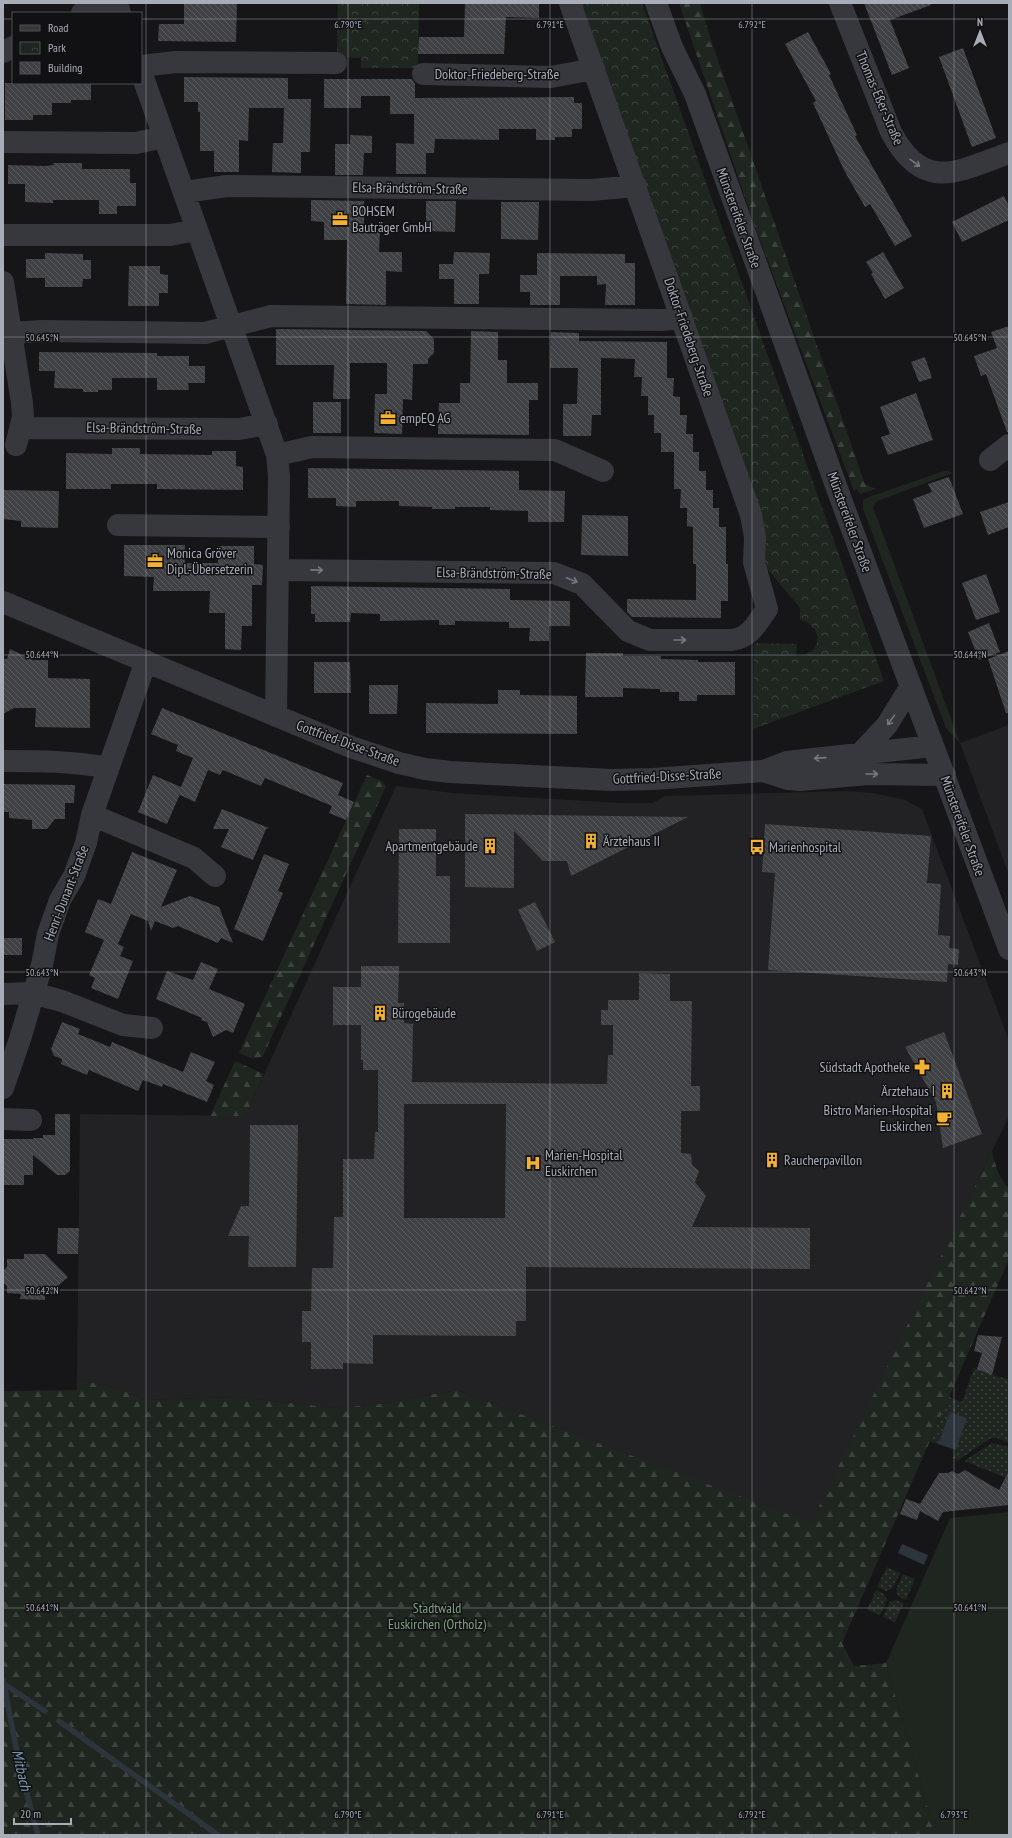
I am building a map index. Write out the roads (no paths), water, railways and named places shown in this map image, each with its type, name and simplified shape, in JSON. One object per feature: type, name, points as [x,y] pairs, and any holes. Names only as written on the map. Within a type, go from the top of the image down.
[{"type":"street","points":[[84,12],[103,3]]},
{"type":"street","name":"Doktor-Friedeberg-Straße","points":[[570,3],[636,186],[751,515],[755,537],[754,562],[768,609]]},
{"type":"street","name":"Münstereifeler Straße","points":[[656,3],[672,47],[695,94],[843,505],[1009,948]]},
{"type":"street","name":"Münstereifeler Straße","points":[[671,3],[683,40],[695,94]]},
{"type":"street","name":"Thomas-Eßer-Straße","points":[[840,3],[891,132],[908,158],[919,167],[930,172],[943,174],[960,171],[1009,153]]},
{"type":"street","points":[[3,52],[12,48]]},
{"type":"street","points":[[142,66],[176,62],[336,63]]},
{"type":"street","name":"Doktor-Friedeberg-Straße","points":[[423,74],[550,77],[594,69]]},
{"type":"street","points":[[142,75],[277,455],[280,476],[276,716]]},
{"type":"street","points":[[3,142],[136,143],[164,137]]},
{"type":"street","name":"Elsa-Brändström-Straße","points":[[184,192],[226,186],[591,190],[636,186]]},
{"type":"street","points":[[3,235],[170,235],[198,230]]},
{"type":"street","points":[[4,291],[11,333],[13,403]]},
{"type":"street","points":[[11,333],[42,331],[204,333],[271,316],[653,320],[682,318]]},
{"type":"street","name":"Elsa-Brändström-Straße","points":[[13,403],[22,418],[18,437],[239,429],[267,424]]},
{"type":"street","points":[[990,460],[1009,445]]},
{"type":"street","points":[[277,455],[312,447],[555,450],[603,470]]},
{"type":"street","points":[[118,526],[279,527]]},
{"type":"street","name":"Elsa-Brändström-Straße","points":[[278,570],[554,573],[582,584],[628,631],[650,640],[732,640],[742,638],[748,634],[768,609]]},
{"type":"street","name":"Gottfried-Disse-Straße","points":[[3,602],[276,716],[371,754],[413,767],[450,772],[612,780],[653,779],[763,771],[788,762],[933,746]]},
{"type":"street","name":"Henri-Dunant-Straße","points":[[3,1088],[20,1039],[32,993],[42,965],[48,934],[60,900],[74,876],[86,843],[92,815],[146,661]]},
{"type":"street","points":[[859,754],[888,725],[911,686]]},
{"type":"street","points":[[3,761],[62,762],[108,768]]},
{"type":"street","name":"Gottfried-Disse-Straße","points":[[763,771],[794,780],[815,780],[868,774],[945,775]]},
{"type":"street","points":[[92,815],[194,858],[215,876]]},
{"type":"street","points":[[3,994],[32,993],[62,1001],[123,1026],[152,1028]]},
{"type":"street","points":[[3,1119],[31,1120]]},
{"type":"waterway","name":"Mitbach","points":[[3,1680],[20,1768],[38,1835]]},
{"type":"waterway","points":[[4,1684],[45,1711]]},
{"type":"waterway","points":[[59,1721],[218,1835]]},
{"type":"place","name":"BOHSEM Bauträger GmbH","points":[[340,219]]},
{"type":"place","name":"empEQ AG","points":[[388,418]]},
{"type":"place","name":"Monica Gröver Dipl.-Übersetzerin","points":[[155,561]]},
{"type":"place","name":"Ärztehaus II","points":[[591,841]]},
{"type":"place","name":"Apartmentgebäude","points":[[490,846]]},
{"type":"place","name":"Marienhospital","points":[[757,847]]},
{"type":"place","name":"Bürogebäude","points":[[380,1013]]},
{"type":"place","name":"Südstadt Apotheke","points":[[922,1067]]},
{"type":"place","name":"Ärztehaus I","points":[[947,1091]]},
{"type":"place","name":"Bistro Marien-Hospital Euskirchen","points":[[944,1118]]},
{"type":"place","name":"Raucherpavillon","points":[[772,1160]]},
{"type":"place","name":"Marien-Hospital Euskirchen","points":[[533,1163]]},
{"type":"park label","name":"Stadtwald Euskirchen (Ortholz)","points":[[437,1616]]}]
